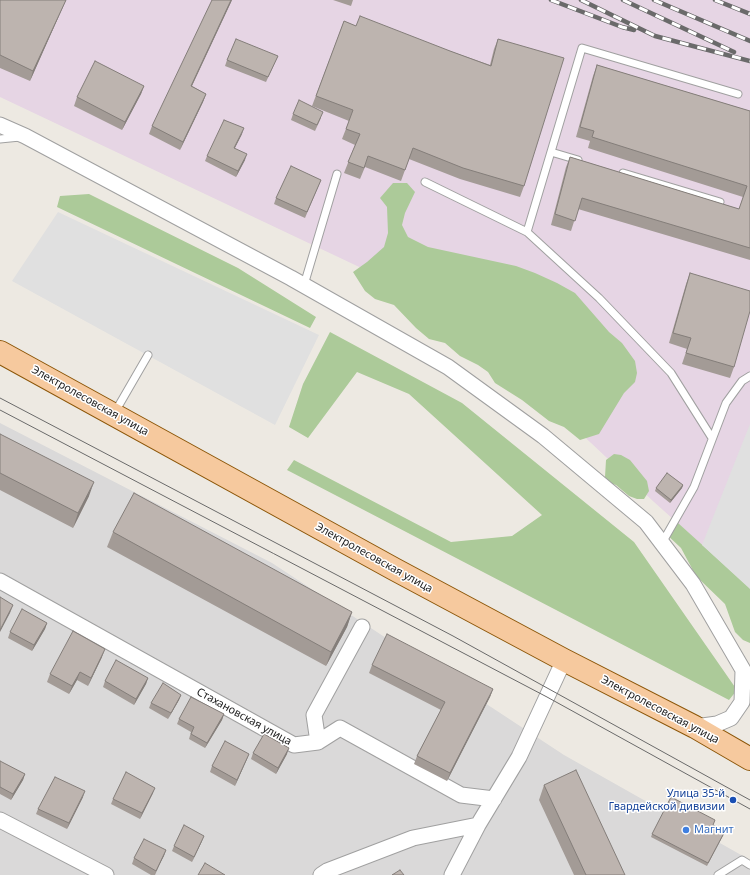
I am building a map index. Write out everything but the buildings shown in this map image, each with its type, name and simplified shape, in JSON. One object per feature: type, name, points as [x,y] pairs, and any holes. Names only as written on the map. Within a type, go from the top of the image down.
[{"type":"main road","name":"Электролесовская улица","points":[[0,352],[394,569],[564,660],[695,727],[750,759]]},
{"type":"street","points":[[0,125],[24,136],[304,285],[448,367],[543,436],[646,522],[693,584],[747,677],[742,702],[731,718],[717,724],[695,727]]},
{"type":"street","name":"Стахановская улица","points":[[0,582],[294,746],[318,742],[340,728],[461,795],[494,799]]},
{"type":"street","points":[[318,742],[314,715],[362,627]]},
{"type":"street","points":[[452,875],[478,825],[519,757],[564,660]]},
{"type":"street","points":[[0,820],[106,875]]},
{"type":"street","points":[[321,875],[327,871],[414,838],[478,825]]},
{"type":"lane","points":[[527,232],[582,48],[738,94]]},
{"type":"lane","points":[[0,138],[24,136]]},
{"type":"lane","points":[[551,152],[588,163]]},
{"type":"lane","points":[[618,172],[720,202]]},
{"type":"lane","points":[[304,285],[337,174]]},
{"type":"lane","points":[[425,182],[527,232],[599,298],[671,374],[712,438]]},
{"type":"lane","points":[[114,414],[148,355]]},
{"type":"lane","points":[[662,543],[694,487],[726,402],[742,381],[750,376]]},
{"type":"lane","points":[[718,875],[742,860],[750,865]]},
{"type":"shaded area","points":[[0,0],[750,0],[750,588],[654,502],[448,309],[0,97]]},
{"type":"shaded area","points":[[58,212],[319,335],[275,425],[12,281]]},
{"type":"shaded area","points":[[0,423],[272,563],[564,755],[750,860],[750,875],[0,875]]},
{"type":"shaded area","points":[[750,424],[750,589],[702,545]]},
{"type":"green space","points":[[393,183],[407,183],[415,192],[405,213],[402,225],[408,237],[428,247],[516,266],[557,283],[575,293],[609,332],[622,343],[635,361],[637,373],[635,382],[624,393],[599,434],[580,440],[564,427],[549,421],[522,400],[495,383],[488,372],[478,365],[460,356],[445,343],[429,339],[394,305],[375,299],[365,291],[353,272],[384,247],[388,233],[387,207],[380,198]]},
{"type":"green space","points":[[89,194],[238,268],[316,317],[310,328],[57,207],[60,196]]},
{"type":"green space","points":[[330,332],[462,403],[634,542],[737,690],[729,700],[287,470],[294,460],[451,542],[512,536],[542,515],[409,394],[357,372],[308,438],[289,427],[303,384]]},
{"type":"green space","points":[[614,454],[621,455],[630,460],[647,481],[649,491],[644,499],[637,499],[629,496],[616,485],[610,483],[605,477],[606,460]]},
{"type":"green space","points":[[678,523],[750,588],[750,643],[743,640],[735,632],[725,604],[696,576],[681,548],[664,532]]},
{"type":"tram line","points":[[0,398],[453,636],[750,800]]},
{"type":"tram line","points":[[0,410],[547,697],[750,809]]},
{"type":"railway","points":[[551,0],[622,27],[634,30]]},
{"type":"railway","points":[[581,0],[655,36],[750,61]]},
{"type":"railway","points":[[623,0],[734,52]]},
{"type":"railway","points":[[654,0],[750,41]]},
{"type":"railway","points":[[715,0],[750,14]]},
{"type":"place","name":"Улица 35-й Гвардейской дивизии","points":[[733,800]]},
{"type":"place","name":"Магнит","points":[[686,830]]}]
